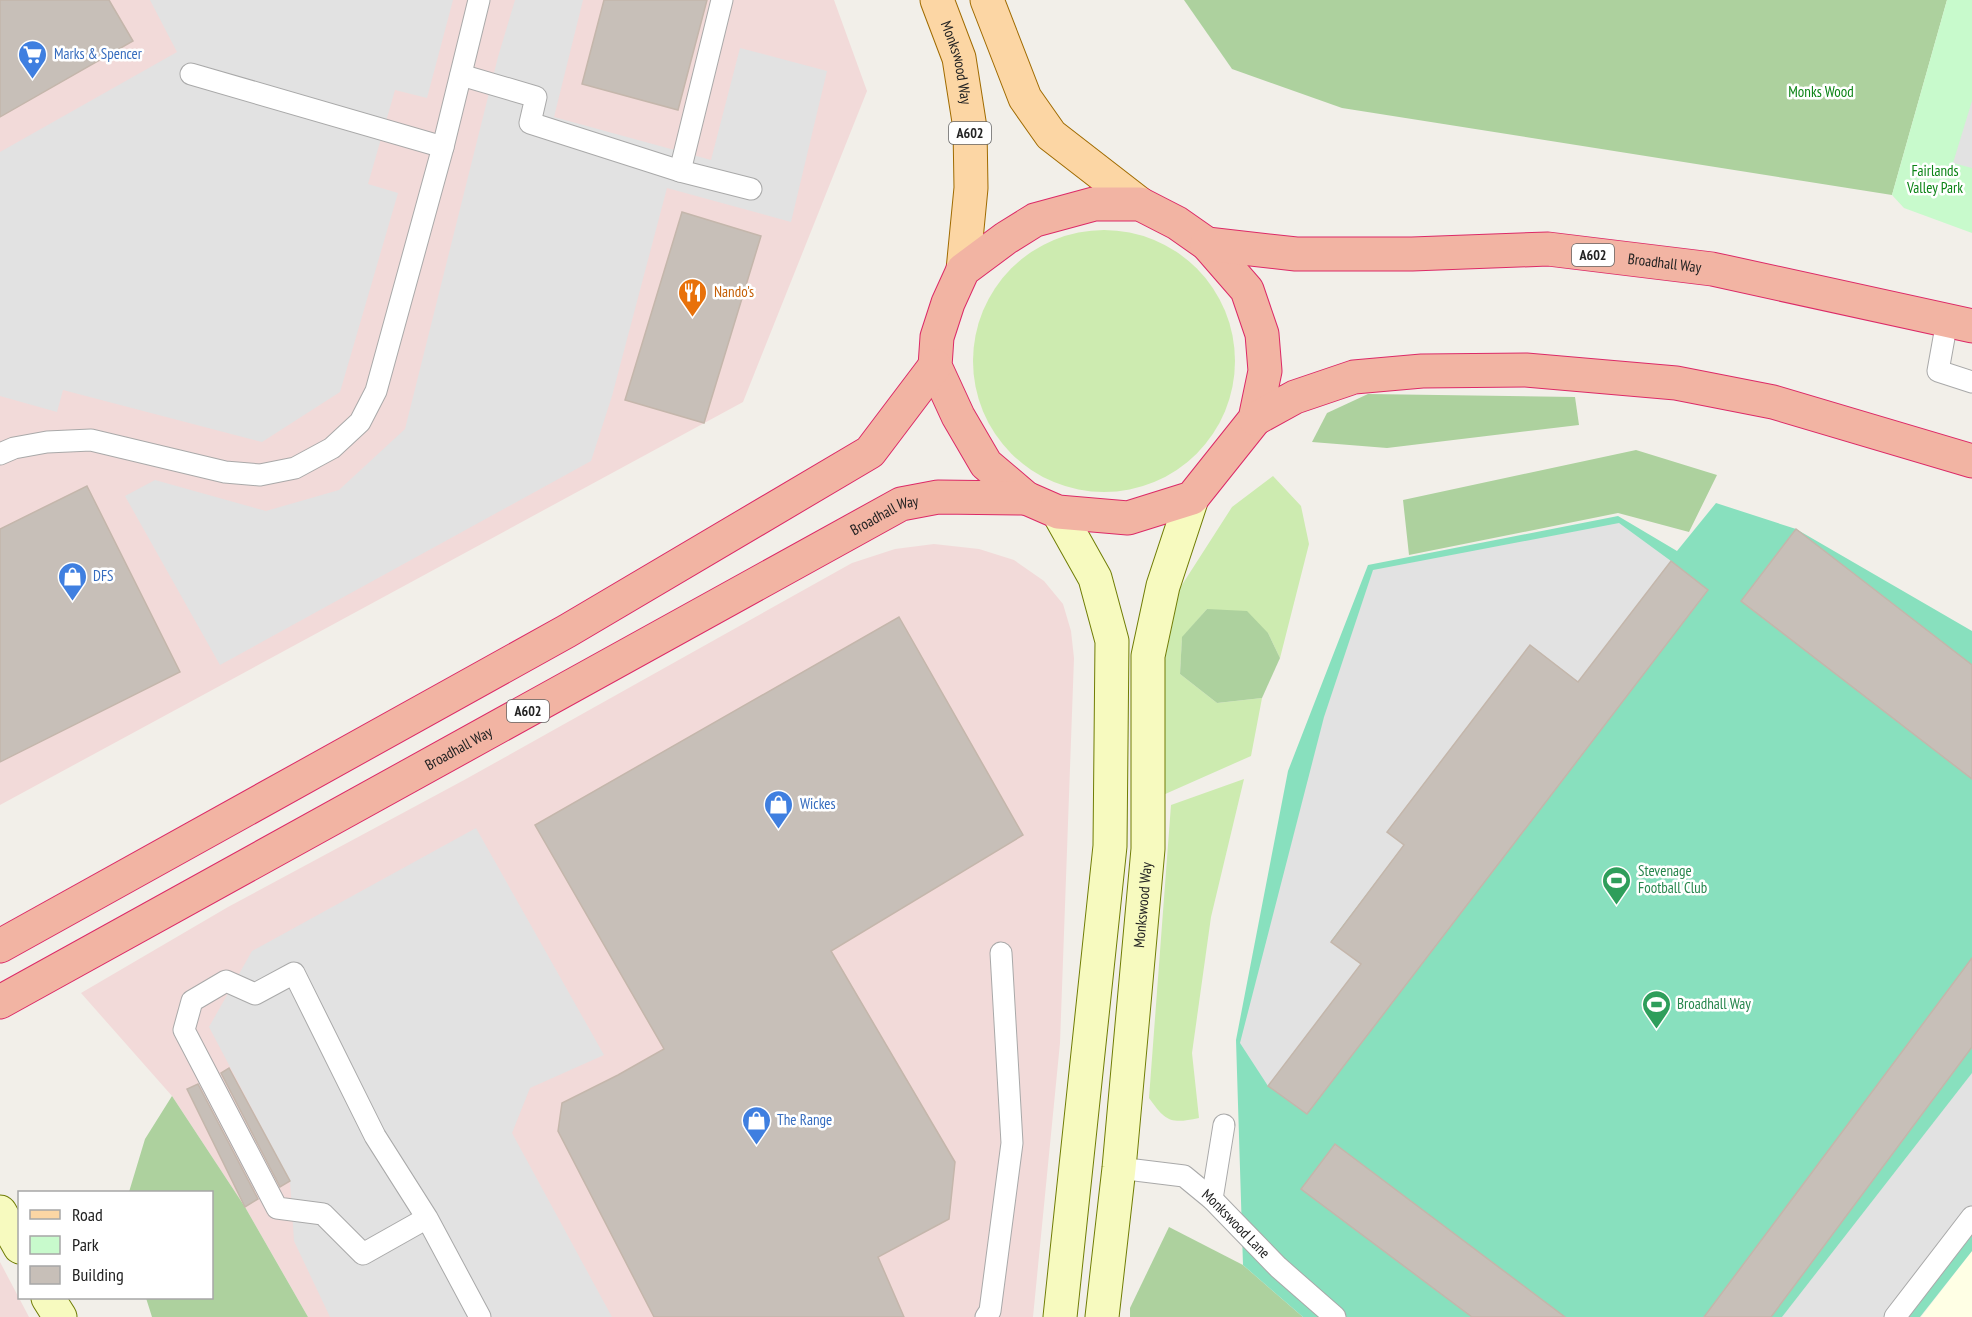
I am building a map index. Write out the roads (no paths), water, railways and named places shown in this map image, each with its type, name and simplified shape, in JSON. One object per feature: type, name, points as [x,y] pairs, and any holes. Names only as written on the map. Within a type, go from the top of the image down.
[{"type":"highway","points":[[10,941],[567,632],[870,452],[934,366],[937,337],[948,303],[963,270],[1035,220],[1094,204],[1140,204],[1178,223],[1207,244],[1247,290],[1262,334],[1265,372],[1255,419]]},
{"type":"highway","name":"Broadhall Way","points":[[1207,244],[1296,254],[1412,254],[1548,249],[1712,269],[1964,320]]},
{"type":"highway","points":[[934,366],[958,416],[986,464],[1026,498],[1058,512],[1128,518],[1192,498],[1255,419],[1295,397],[1354,377],[1422,371],[1526,370],[1676,383],[1773,402],[1972,461]]},
{"type":"highway","name":"Broadhall Way","points":[[0,1002],[901,504],[938,497],[1026,498]]},
{"type":"main road","name":"Monkswood Way","points":[[937,0],[959,58],[970,128],[971,188],[963,270]]},
{"type":"main road","points":[[987,0],[1025,98],[1051,135],[1140,204]]},
{"type":"main road","name":"Monkswood Way","points":[[1102,1317],[1119,1168],[1148,849],[1148,656],[1163,586],[1192,498]]},
{"type":"main road","points":[[1058,512],[1095,578],[1112,641],[1110,846],[1060,1317]]},
{"type":"main road","points":[[0,1212],[18,1244]]},
{"type":"main road","points":[[49,1299],[60,1317]]},
{"type":"lane","points":[[0,454],[14,448],[47,442],[91,440],[225,472],[260,476],[295,468],[332,448],[360,422],[376,391],[443,147],[479,0]]},
{"type":"lane","points":[[680,171],[722,0]]},
{"type":"lane","points":[[191,74],[443,147]]},
{"type":"lane","points":[[461,75],[536,96],[530,123],[680,171],[751,189]]},
{"type":"lane","points":[[1964,320],[1938,371],[1972,382]]},
{"type":"lane","points":[[987,1317],[990,1311],[1012,1143],[1001,953]]},
{"type":"lane","points":[[427,1218],[363,1254],[323,1214],[277,1208],[184,1030],[192,1001],[226,981],[255,994],[294,973],[375,1136],[427,1218],[480,1317]]},
{"type":"lane","points":[[1212,1199],[1224,1125]]},
{"type":"lane","name":"Monkswood Lane","points":[[1119,1168],[1184,1176],[1212,1199],[1278,1267],[1335,1317]]},
{"type":"lane","points":[[1895,1317],[1972,1217]]},
{"type":"place","name":"Marks & Spencer","points":[[33,80]]},
{"type":"place","name":"Nando's","points":[[693,318]]},
{"type":"place","name":"DFS","points":[[72,602]]},
{"type":"place","name":"Wickes","points":[[779,830]]},
{"type":"place","name":"Stevenage Football Club","points":[[1617,906]]},
{"type":"place","name":"Broadhall Way","points":[[1656,1030]]},
{"type":"place","name":"The Range","points":[[756,1146]]},
{"type":"park label","name":"Monks Wood","points":[[1821,92]]},
{"type":"park label","name":"Fairlands Valley Park","points":[[1935,180]]}]
